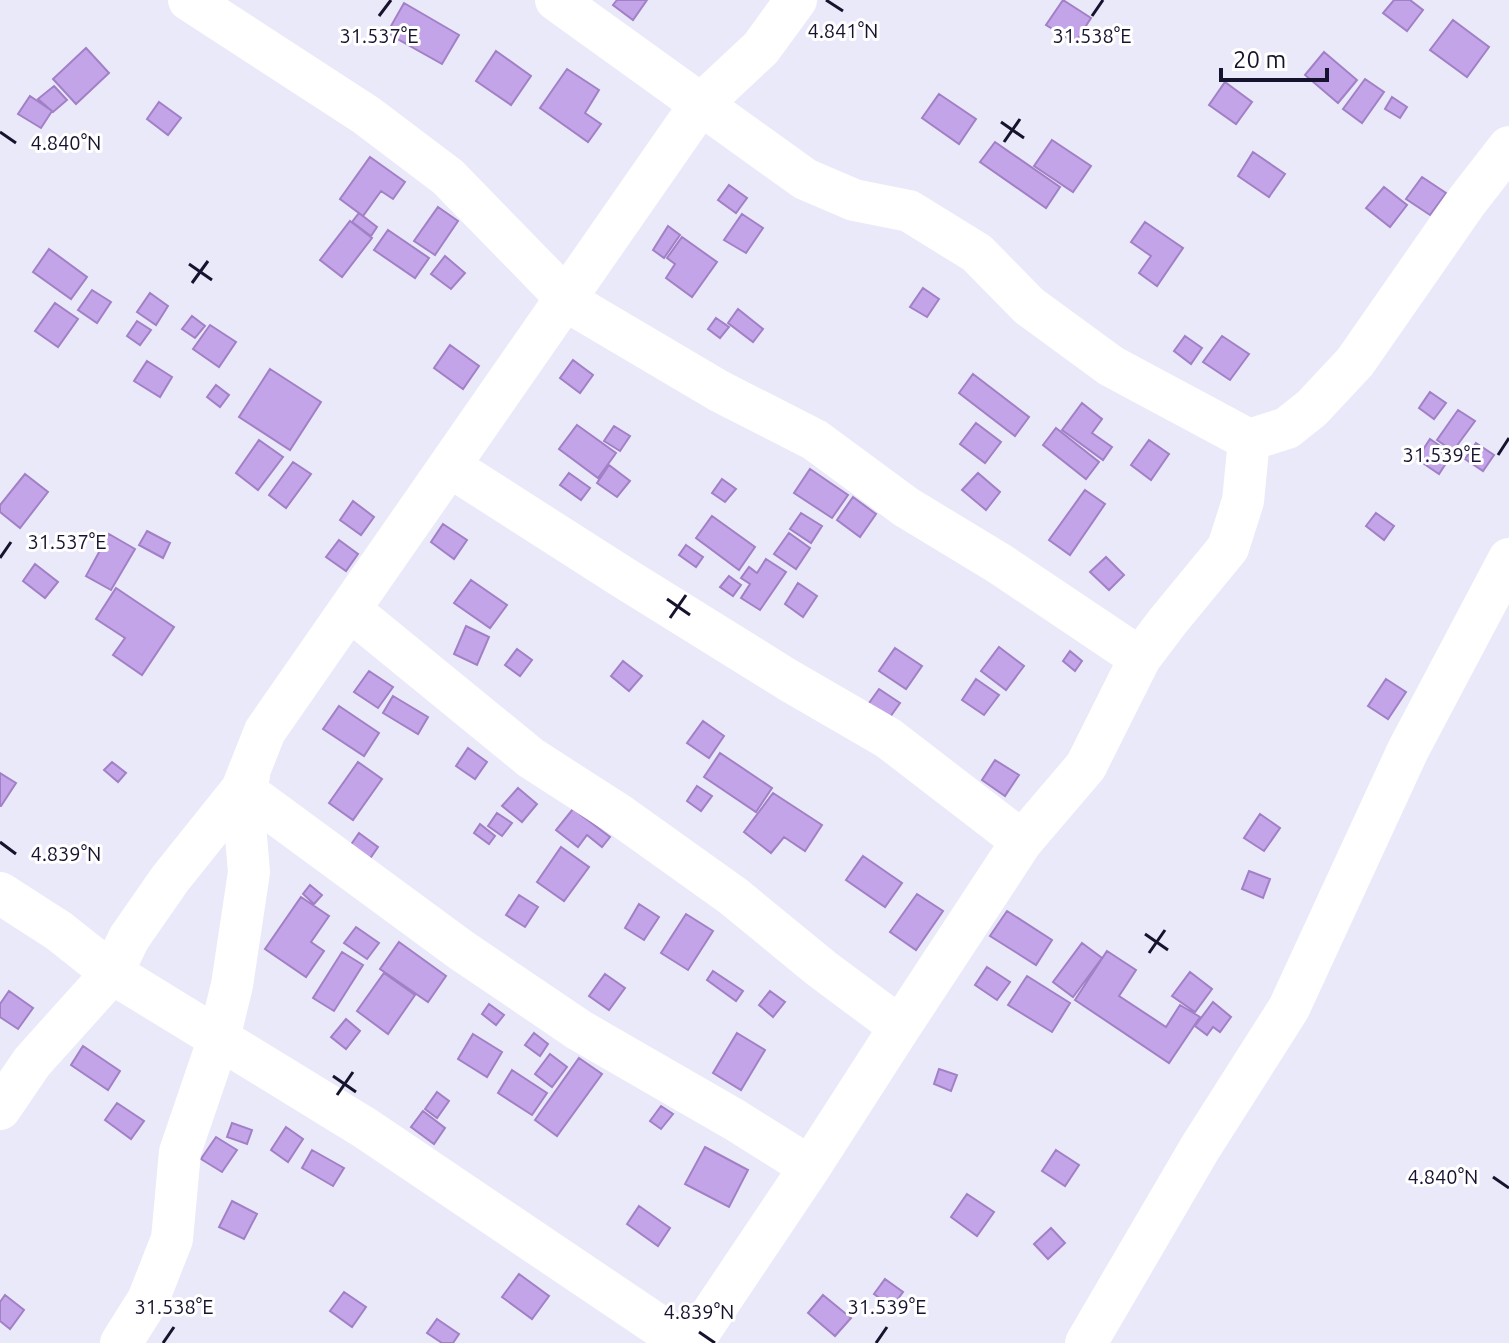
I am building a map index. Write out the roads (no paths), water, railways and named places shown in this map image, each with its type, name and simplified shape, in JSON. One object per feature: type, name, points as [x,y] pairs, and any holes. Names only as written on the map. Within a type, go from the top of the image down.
[{"type":"street","points":[[556,0],[805,179],[854,200],[909,211],[977,253],[1029,306],[1111,366],[1249,440],[1287,428],[1312,408],[1355,362],[1467,201],[1509,147]]},
{"type":"street","points":[[121,1343],[148,1300],[172,1239],[180,1152],[219,1038],[232,985],[249,872],[242,789],[265,731],[700,105],[761,48],[796,0]]},
{"type":"street","points":[[194,2],[366,115],[448,177],[565,298],[719,391],[815,440],[906,507],[1000,564],[1140,658]]},
{"type":"street","points":[[692,1343],[1022,841],[1086,766],[1140,658],[1228,548],[1243,501],[1249,440]]},
{"type":"street","points":[[449,466],[788,680],[888,738],[1022,841]]},
{"type":"street","points":[[1086,1343],[1200,1148],[1289,1008],[1408,750],[1509,559]]},
{"type":"street","points":[[350,610],[531,758],[621,816],[733,896],[822,969],[900,1027]]},
{"type":"street","points":[[0,1109],[32,1062],[112,973],[129,938],[170,879],[242,789],[267,743]]},
{"type":"street","points":[[242,789],[461,950],[579,1030],[810,1167]]},
{"type":"street","points":[[0,893],[59,931],[112,973],[365,1128],[684,1343]]}]
